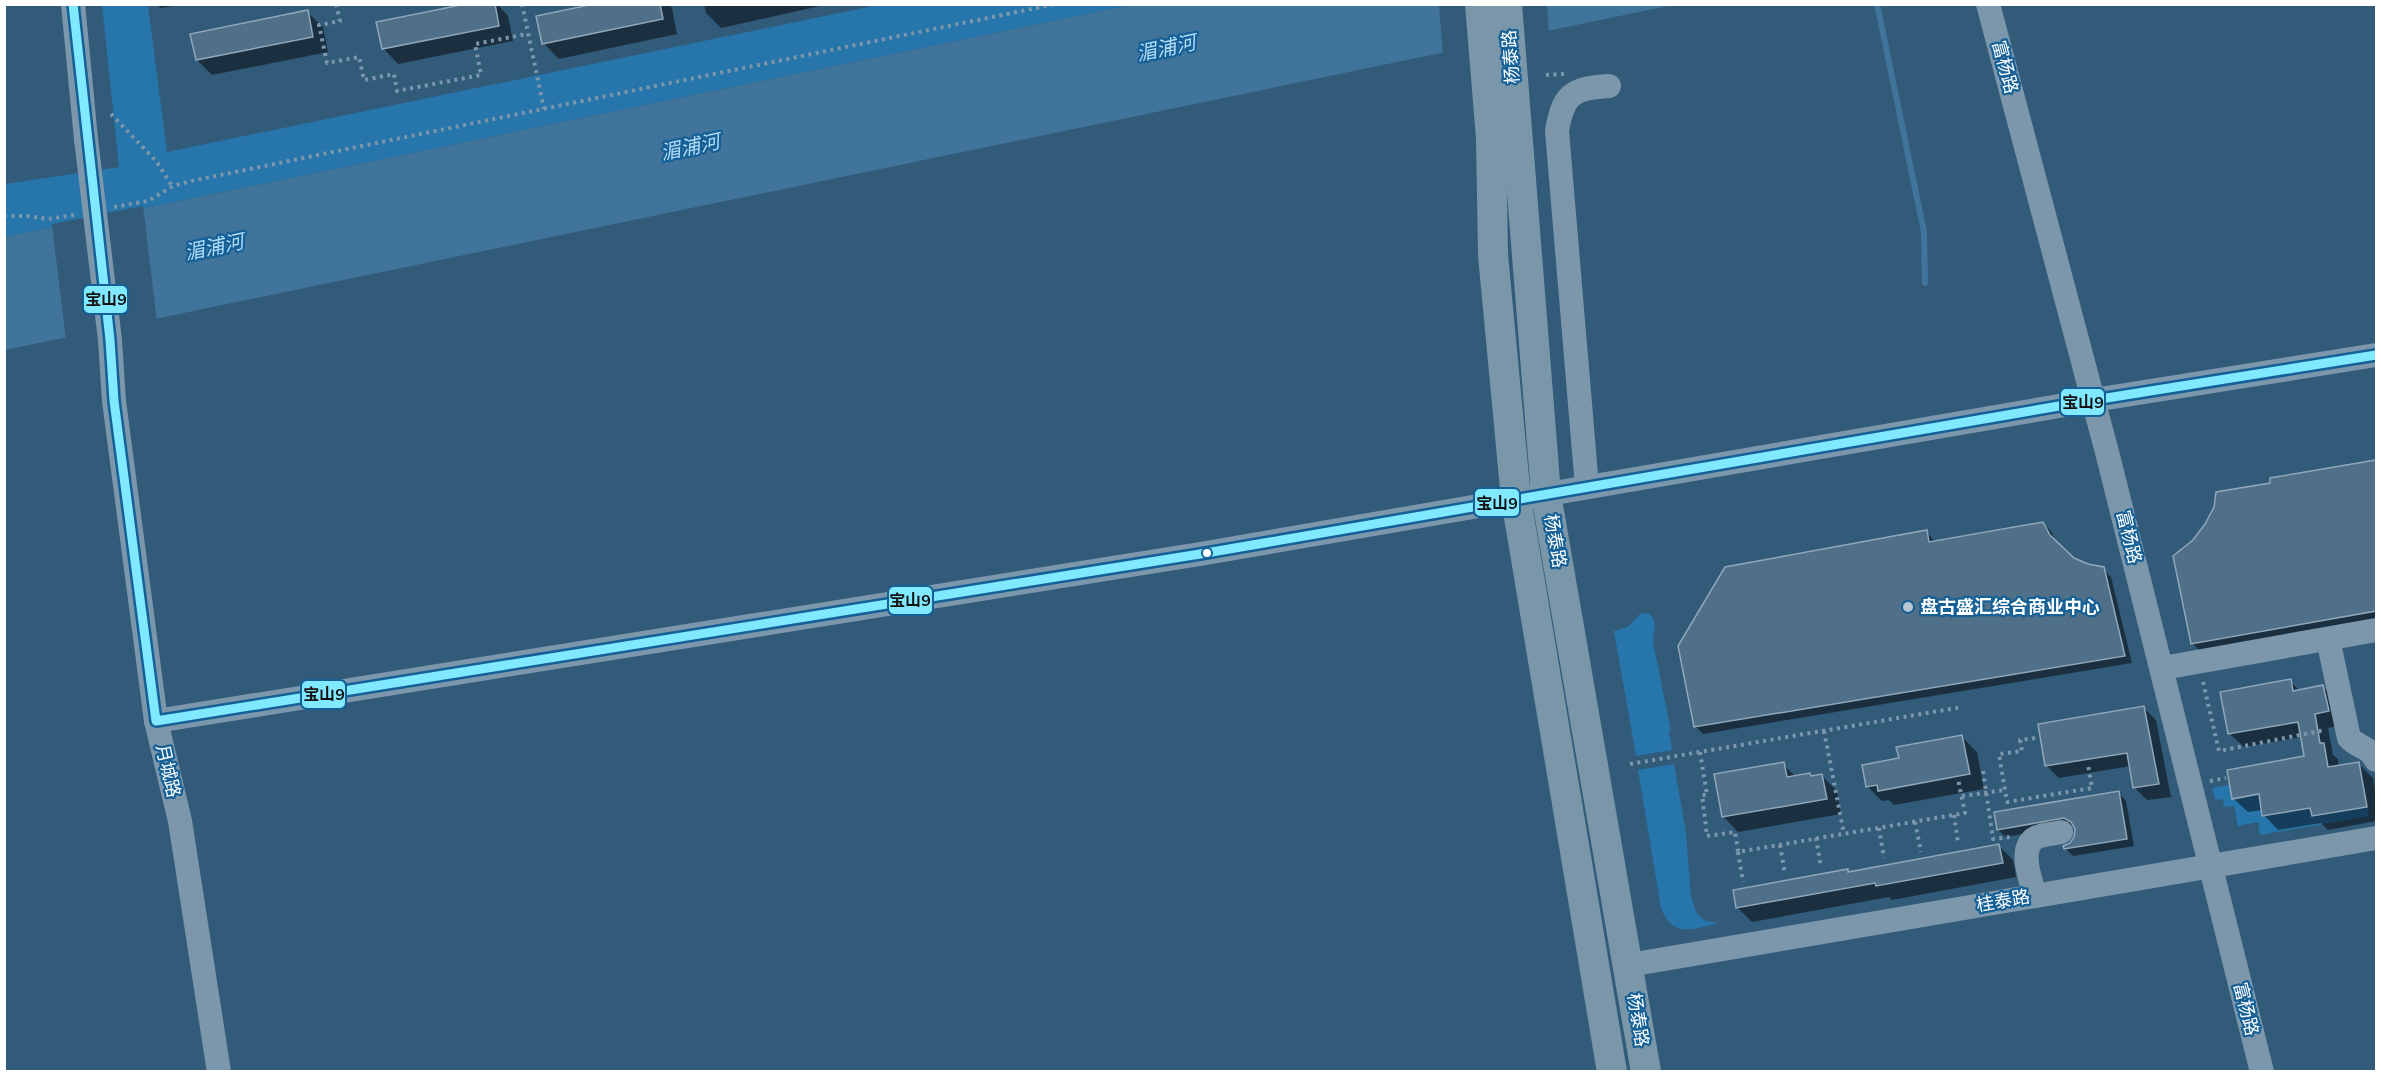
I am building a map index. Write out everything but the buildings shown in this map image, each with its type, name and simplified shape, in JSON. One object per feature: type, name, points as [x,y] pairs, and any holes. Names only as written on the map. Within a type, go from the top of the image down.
[{"type":"main road","name":"杨泰路","points":[[1480,4],[1504,135],[1546,494],[1646,1071]]},
{"type":"main road","name":"杨泰路","points":[[1507,4],[1504,135],[1493,255],[1516,499],[1612,1071]]},
{"type":"street","name":"月城路","points":[[73,4],[86,139],[110,340],[114,401],[156,721],[180,821],[219,1071]]},
{"type":"street","name":"富杨路","points":[[1988,4],[2094,400],[2262,1071]]},
{"type":"street","points":[[1587,487],[1557,131],[1559,116],[1569,96],[1584,88],[1609,86]]},
{"type":"street","points":[[156,721],[1200,554],[2094,400],[2376,355]]},
{"type":"street","points":[[2163,669],[2376,630]]},
{"type":"street","points":[[2328,639],[2349,738],[2371,752],[2376,760]]},
{"type":"street","points":[[2035,896],[2026,855],[2027,848],[2037,837],[2061,832]]},
{"type":"street","name":"桂泰路","points":[[1629,966],[2376,838]]},
{"type":"path","points":[[336,4],[340,21],[319,25],[327,63],[359,57],[364,80],[393,75],[397,91],[481,75],[475,44],[527,34]]},
{"type":"path","points":[[522,4],[544,109]]},
{"type":"path","points":[[111,114],[157,162],[172,186],[1056,4]]},
{"type":"path","points":[[2198,662],[2219,751],[2347,726]]},
{"type":"path","points":[[1630,764],[1962,707]]},
{"type":"path","points":[[1824,731],[1844,834]]},
{"type":"path","points":[[2035,738],[2020,740],[2022,751],[1999,754],[2007,802],[2092,788],[2088,765]]},
{"type":"path","points":[[1700,752],[1707,795],[1702,795],[1707,836],[1735,832],[1743,882]]},
{"type":"path","points":[[1983,771],[1992,839],[1998,838]]},
{"type":"path","points":[[2206,781],[2226,778]]},
{"type":"path","points":[[1738,852],[1965,813],[1958,779]]},
{"type":"path","points":[[1962,796],[2005,790]]},
{"type":"path","points":[[1954,815],[1958,843]]},
{"type":"path","points":[[1915,822],[1921,852]]},
{"type":"path","points":[[1879,828],[1884,858]]},
{"type":"path","points":[[1816,838],[1821,867]]},
{"type":"path","points":[[1780,845],[1785,874]]},
{"type":"shaded area","points":[[102,5],[148,5],[167,152],[878,5],[1131,5],[5,237],[5,184],[119,167]]},
{"type":"shaded area","points":[[1648,613],[1655,625],[1653,642],[1671,731],[1669,732],[1672,750],[1636,756],[1614,631],[1628,627],[1640,614]]},
{"type":"shaded area","points":[[1674,764],[1686,833],[1691,896],[1696,912],[1705,921],[1719,923],[1685,930],[1672,925],[1661,909],[1638,770]]},
{"type":"shaded area","points":[[2229,785],[2232,799],[2259,794],[2263,816],[2310,808],[2312,816],[2367,807],[2369,816],[2260,835],[2258,822],[2238,826],[2234,806],[2224,807],[2223,799],[2215,800],[2212,788]]},
{"type":"water","name":"湄浦河","points":[[1131,5],[1673,5],[5,350],[5,237]]},
{"type":"pier","points":[[1439,5],[1491,5],[1494,45],[1443,56]]},
{"type":"pier","points":[[1497,5],[1547,5],[1549,34],[1500,44]]},
{"type":"pier","points":[[143,206],[157,322],[66,341],[52,224]]},
{"type":"waterway","points":[[1877,4],[1924,232],[1925,283]]},
{"type":"transit line","name":"宝山9","points":[[73,4],[110,340],[114,401],[156,721],[1200,554],[2094,400],[2376,355]]},
{"type":"place","name":"盘古盛汇综合商业中心","points":[[1908,607]]}]
